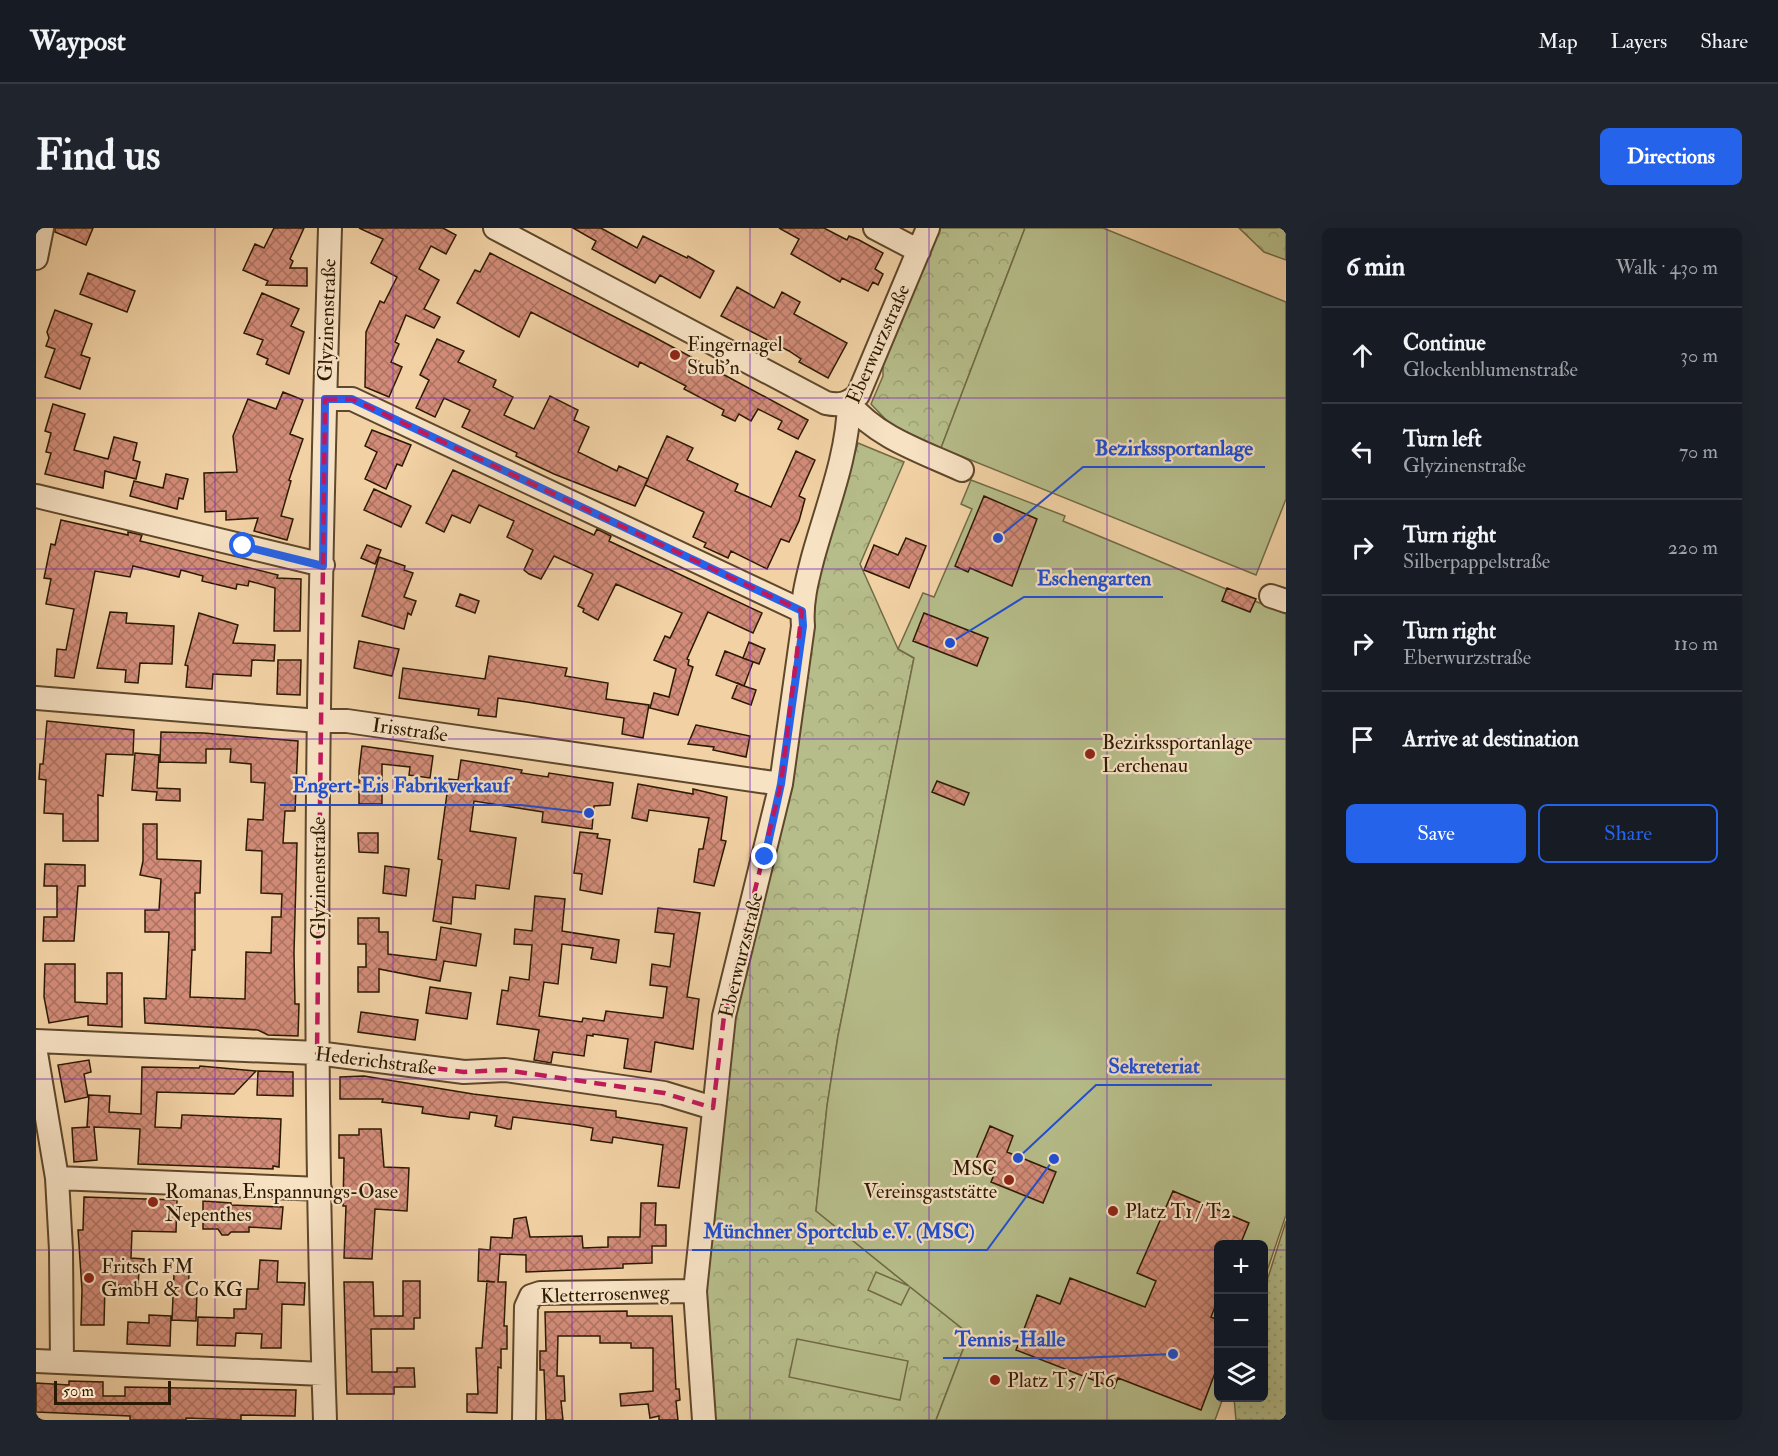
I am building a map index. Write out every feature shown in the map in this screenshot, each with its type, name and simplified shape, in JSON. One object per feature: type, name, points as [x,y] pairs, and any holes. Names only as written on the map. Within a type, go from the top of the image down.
[{"type":"street","points":[[36,258],[42,228]]},
{"type":"street","name":"Glyzinenstraße","points":[[325,1420],[317,1053],[319,721],[330,228]]},
{"type":"street","points":[[495,228],[826,403],[838,405],[849,403],[862,419],[887,434],[962,470]]},
{"type":"street","points":[[875,228],[919,250]]},
{"type":"street","name":"Eberwurzstraße","points":[[704,1420],[695,1291],[724,1016],[781,784],[803,626],[802,611],[806,583],[848,433],[849,403],[858,395],[865,381],[928,228]]},
{"type":"street","points":[[325,399],[352,399],[802,611]]},
{"type":"street","points":[[36,496],[323,566]]},
{"type":"street","name":"Irisstraße","points":[[36,699],[319,721],[347,721],[781,784]]},
{"type":"street","name":"Hederichstraße","points":[[36,1041],[317,1053],[464,1072],[505,1070],[664,1093],[713,1108]]},
{"type":"street","points":[[36,1053],[57,1178],[61,1250],[62,1362]]},
{"type":"street","points":[[57,1178],[320,1189]]},
{"type":"street","name":"Kletterrosenweg","points":[[524,1420],[526,1307],[531,1296],[540,1293],[695,1291]]},
{"type":"street","points":[[36,1361],[323,1374]]},
{"type":"highlighted area","points":[[325,399],[352,399],[802,611],[781,784],[724,1016],[713,1108],[664,1093],[505,1070],[464,1072],[317,1053]]},
{"type":"green space","points":[[940,228],[1025,228],[941,448],[891,425],[871,404],[883,376],[883,364]]},
{"type":"green space","points":[[1025,228],[1103,228],[1286,302],[1286,499],[1256,575],[941,448]]},
{"type":"green space","points":[[1239,228],[1286,228],[1286,260],[1264,252]]},
{"type":"green space","points":[[858,443],[904,462],[860,564],[898,649],[914,658],[838,1036],[827,1106],[816,1211],[969,1334],[936,1420],[713,1420],[703,1300],[734,1022],[816,579]]},
{"type":"green space","points":[[971,480],[1065,516],[1063,521],[1286,614],[1286,1215],[1268,1268],[1268,1240],[1214,1240],[1214,1402],[1222,1402],[1215,1420],[936,1420],[969,1334],[910,1287],[901,1305],[868,1290],[876,1272],[909,1286],[816,1211],[827,1106],[838,1036],[914,658],[898,649],[923,593],[934,597],[972,509],[961,504]]},
{"type":"green space","points":[[1286,1221],[1286,1420],[1236,1420],[1234,1402],[1268,1402],[1268,1277]]},
{"type":"green space","points":[[797,1339],[908,1361],[900,1400],[789,1377]]},
{"type":"building","points":[[55,228],[93,228],[86,245],[55,232]]},
{"type":"building","points":[[274,228],[304,228],[290,259],[293,261],[290,268],[307,268],[307,286],[266,285],[268,281],[243,270],[255,244],[264,248]]},
{"type":"building","points":[[359,228],[443,228],[456,235],[446,254],[431,246],[419,269],[439,280],[424,309],[440,317],[434,328],[406,315],[395,342],[399,344],[391,362],[402,367],[389,397],[365,387],[366,332],[380,301],[384,303],[397,277],[371,263],[383,239]]},
{"type":"building","points":[[573,228],[601,228],[637,248],[643,236],[687,258],[688,256],[714,271],[700,298],[660,275],[655,283],[592,249],[596,241]]},
{"type":"building","points":[[779,228],[824,228],[847,240],[849,236],[859,240],[883,253],[875,269],[883,274],[878,285],[873,282],[868,291],[842,278],[840,282],[791,254],[799,239]]},
{"type":"building","points":[[490,253],[654,337],[808,420],[798,439],[778,429],[782,421],[758,409],[751,421],[739,414],[735,421],[722,415],[724,410],[684,389],[686,386],[640,362],[638,367],[531,312],[519,337],[457,303],[475,270],[480,272]]},
{"type":"building","points":[[88,273],[135,291],[127,312],[80,294]]},
{"type":"building","points":[[737,287],[774,308],[782,292],[800,302],[794,314],[847,343],[828,378],[799,362],[801,359],[789,351],[721,316]]},
{"type":"building","points":[[262,293],[299,309],[291,326],[304,332],[289,374],[266,364],[268,359],[257,354],[263,340],[244,333]]},
{"type":"building","points":[[55,310],[92,324],[81,355],[90,358],[80,389],[45,377],[55,349],[46,346],[49,338],[47,332]]},
{"type":"building","points":[[437,339],[464,351],[458,362],[496,380],[493,387],[513,397],[504,415],[534,429],[550,396],[578,410],[574,420],[589,427],[578,452],[617,471],[619,466],[648,479],[635,506],[554,474],[516,456],[517,453],[462,427],[470,410],[444,398],[435,417],[416,408],[429,380],[420,375]]},
{"type":"building","points":[[283,392],[303,400],[290,434],[303,439],[289,480],[291,481],[281,516],[293,519],[287,540],[254,531],[258,518],[226,520],[226,511],[205,512],[204,473],[237,472],[233,436],[248,399],[276,409]]},
{"type":"building","points":[[53,404],[85,414],[74,450],[108,459],[114,437],[137,443],[133,460],[140,462],[136,479],[105,471],[103,488],[45,474],[51,453],[46,452],[51,433],[45,431]]},
{"type":"building","points":[[372,430],[411,445],[402,466],[397,464],[386,489],[365,479],[377,452],[365,446]]},
{"type":"building","points":[[667,436],[693,448],[687,460],[738,484],[735,491],[771,507],[796,451],[815,460],[799,496],[805,499],[799,521],[789,542],[781,539],[767,569],[731,551],[728,558],[704,547],[706,543],[693,537],[704,512],[645,485]]},
{"type":"building","points":[[453,470],[594,535],[597,529],[611,536],[609,541],[762,613],[753,633],[708,612],[687,659],[689,660],[688,665],[693,667],[678,715],[650,708],[654,693],[669,697],[676,669],[654,660],[665,636],[670,638],[682,613],[616,584],[598,620],[583,612],[584,609],[578,606],[593,574],[554,556],[541,579],[529,574],[524,570],[533,550],[507,537],[514,521],[479,505],[470,523],[452,515],[444,532],[426,523]]},
{"type":"building","points":[[166,474],[188,479],[183,499],[179,498],[177,509],[130,496],[134,481],[163,488]]},
{"type":"building","points":[[374,489],[411,506],[401,527],[364,510]]},
{"type":"building","points":[[984,496],[1037,519],[1012,586],[970,568],[968,572],[955,566]]},
{"type":"building","points":[[61,520],[128,535],[128,532],[142,535],[140,541],[278,575],[277,578],[301,579],[300,631],[274,631],[275,588],[249,581],[248,586],[237,584],[236,589],[202,581],[203,576],[181,570],[179,577],[133,566],[130,577],[95,571],[74,678],[55,676],[57,649],[66,650],[74,609],[46,604],[51,579],[44,578],[51,544],[55,545]]},
{"type":"building","points":[[906,538],[926,546],[909,588],[864,570],[874,545],[898,555]]},
{"type":"building","points":[[367,545],[381,550],[375,564],[361,558]]},
{"type":"building","points":[[379,557],[405,566],[404,570],[413,573],[404,597],[416,601],[411,615],[408,613],[404,629],[362,616]]},
{"type":"building","points":[[1227,588],[1256,599],[1250,612],[1222,601]]},
{"type":"building","points":[[460,594],[479,601],[475,613],[456,606]]},
{"type":"building","points":[[110,612],[127,613],[126,623],[174,626],[172,664],[140,663],[138,683],[125,682],[126,670],[97,668]]},
{"type":"building","points":[[199,613],[238,625],[233,643],[275,645],[274,661],[252,660],[251,676],[213,674],[212,689],[186,687],[188,666],[185,665]]},
{"type":"building","points":[[924,613],[988,638],[977,666],[913,641]]},
{"type":"building","points":[[359,641],[399,649],[392,676],[354,668]]},
{"type":"building","points":[[749,642],[765,649],[759,664],[743,658]]},
{"type":"building","points":[[725,651],[753,662],[744,686],[756,690],[751,705],[732,698],[738,684],[716,675]]},
{"type":"building","points":[[489,656],[567,668],[565,676],[608,683],[606,699],[649,705],[643,738],[622,734],[624,718],[527,702],[498,698],[496,717],[478,715],[479,709],[399,698],[403,668],[485,679]]},
{"type":"building","points":[[278,660],[301,660],[300,695],[277,694]]},
{"type":"building","points":[[47,721],[134,730],[133,755],[106,754],[103,796],[98,795],[98,841],[63,841],[63,814],[44,813],[46,780],[39,779],[40,764],[43,764]]},
{"type":"building","points":[[696,725],[750,736],[746,757],[713,750],[714,747],[688,744]]},
{"type":"building","points":[[161,732],[204,733],[298,741],[295,811],[285,811],[283,843],[297,843],[294,953],[295,1004],[299,1004],[298,1036],[268,1035],[258,1030],[145,1023],[144,998],[166,999],[169,932],[145,932],[145,910],[159,910],[161,879],[140,875],[143,861],[143,824],[157,824],[157,859],[201,861],[200,893],[195,893],[195,950],[192,950],[190,997],[245,999],[246,952],[271,953],[272,917],[281,917],[282,894],[261,893],[262,851],[246,850],[248,819],[263,820],[265,783],[251,782],[251,764],[230,762],[231,749],[206,749],[206,763],[160,762]]},
{"type":"building","points":[[362,746],[433,756],[430,778],[409,775],[410,767],[382,764],[382,804],[359,804]]},
{"type":"building","points":[[135,753],[159,755],[157,788],[180,789],[180,801],[156,800],[157,792],[132,790]]},
{"type":"building","points":[[461,760],[522,770],[521,773],[548,777],[549,773],[613,783],[610,805],[594,806],[592,829],[542,822],[543,812],[474,801],[470,831],[516,838],[509,889],[476,885],[475,899],[453,897],[451,924],[433,921],[442,860],[438,859],[449,779],[458,780]]},
{"type":"building","points":[[937,781],[969,793],[964,805],[932,792]]},
{"type":"building","points":[[638,784],[693,794],[693,789],[727,797],[721,840],[726,841],[714,886],[694,882],[699,849],[703,849],[709,818],[649,810],[647,821],[632,818]]},
{"type":"building","points":[[580,832],[598,834],[597,838],[610,840],[602,894],[580,890],[582,874],[574,873]]},
{"type":"building","points":[[358,833],[378,833],[378,853],[359,852]]},
{"type":"building","points":[[45,864],[85,865],[85,886],[78,886],[74,941],[43,941],[44,917],[57,917],[57,886],[44,886]]},
{"type":"building","points":[[385,866],[409,869],[406,896],[383,893]]},
{"type":"building","points":[[535,896],[565,899],[562,931],[619,940],[616,963],[591,959],[593,948],[562,944],[558,984],[544,982],[539,1016],[582,1022],[583,1018],[604,1021],[606,1011],[663,1018],[667,987],[650,985],[652,964],[670,967],[674,934],[655,932],[658,908],[700,913],[687,997],[699,999],[693,1049],[655,1042],[651,1072],[624,1068],[628,1039],[593,1034],[593,1036],[587,1035],[584,1056],[553,1052],[551,1063],[534,1060],[539,1030],[497,1024],[502,990],[508,991],[510,977],[529,980],[532,945],[514,944],[515,929],[532,931]]},
{"type":"building","points":[[358,918],[379,918],[379,932],[388,932],[388,954],[436,960],[441,927],[481,934],[476,966],[444,961],[440,981],[379,969],[379,992],[358,992],[358,967],[366,967],[366,944],[358,944]]},
{"type":"building","points":[[45,964],[75,964],[75,1002],[107,1004],[107,973],[122,973],[122,1027],[88,1025],[88,1016],[49,1023],[44,997]]},
{"type":"building","points":[[430,987],[471,993],[467,1019],[426,1013]]},
{"type":"building","points":[[361,1012],[418,1020],[415,1040],[358,1032]]},
{"type":"building","points":[[89,1060],[91,1072],[84,1074],[88,1097],[65,1102],[58,1065]]},
{"type":"building","points":[[200,1066],[256,1071],[234,1094],[157,1092],[155,1127],[181,1128],[182,1115],[281,1119],[279,1167],[273,1166],[273,1169],[138,1164],[140,1129],[94,1127],[97,1160],[74,1162],[72,1128],[90,1127],[87,1127],[89,1095],[110,1096],[109,1112],[141,1114],[142,1067],[199,1068]]},
{"type":"building","points":[[258,1071],[293,1072],[293,1096],[257,1095]]},
{"type":"building","points":[[364,1076],[473,1094],[616,1111],[616,1117],[687,1128],[679,1188],[658,1186],[663,1145],[613,1137],[612,1143],[591,1140],[593,1128],[576,1125],[513,1117],[511,1129],[508,1129],[495,1126],[497,1116],[470,1112],[469,1119],[449,1117],[422,1113],[423,1107],[382,1102],[383,1099],[340,1099],[340,1077]]},
{"type":"building","points":[[990,1126],[1013,1136],[1007,1152],[1056,1172],[1043,1203],[991,1182],[995,1172],[974,1164]]},
{"type":"building","points":[[359,1129],[381,1129],[384,1167],[409,1168],[407,1211],[375,1209],[372,1259],[344,1258],[346,1206],[343,1206],[344,1158],[339,1158],[339,1135],[359,1135]]},
{"type":"building","points":[[1173,1191],[1249,1223],[1242,1240],[1214,1240],[1214,1309],[1211,1317],[1214,1318],[1214,1376],[1201,1410],[1118,1378],[1114,1388],[1016,1350],[1037,1295],[1060,1304],[1070,1278],[1145,1307],[1156,1281],[1137,1273]]},
{"type":"building","points":[[84,1197],[177,1200],[176,1232],[132,1231],[131,1258],[144,1259],[143,1271],[139,1271],[138,1286],[105,1285],[104,1325],[81,1325],[82,1290],[78,1230],[83,1230]]},
{"type":"building","points":[[203,1201],[231,1203],[231,1205],[283,1207],[281,1229],[249,1227],[249,1232],[231,1232],[228,1235],[222,1235],[218,1229],[203,1229]]},
{"type":"building","points":[[641,1203],[656,1203],[655,1225],[666,1225],[666,1246],[652,1246],[652,1263],[623,1264],[623,1268],[526,1272],[526,1255],[500,1254],[498,1282],[506,1282],[504,1326],[507,1326],[507,1349],[501,1349],[501,1368],[498,1367],[497,1413],[467,1412],[467,1394],[478,1394],[476,1348],[482,1348],[487,1282],[478,1281],[479,1249],[490,1250],[491,1237],[512,1238],[514,1219],[526,1217],[530,1237],[582,1236],[583,1248],[608,1247],[608,1237],[640,1237]]},
{"type":"building","points":[[260,1260],[278,1261],[277,1282],[305,1283],[304,1305],[282,1304],[281,1348],[261,1348],[262,1334],[236,1333],[235,1346],[197,1345],[198,1317],[234,1318],[234,1309],[246,1309],[247,1289],[258,1289]]},
{"type":"building","points":[[174,1273],[189,1274],[188,1293],[197,1293],[196,1321],[172,1320]]},
{"type":"building","points":[[403,1281],[420,1281],[420,1318],[414,1318],[414,1329],[371,1329],[372,1372],[397,1372],[397,1368],[414,1368],[415,1387],[394,1387],[394,1394],[347,1394],[344,1282],[373,1282],[374,1316],[403,1316]]},
{"type":"building","points":[[627,1311],[627,1316],[672,1316],[676,1389],[679,1389],[680,1400],[676,1401],[678,1420],[659,1420],[659,1416],[650,1418],[648,1404],[621,1406],[620,1394],[653,1391],[653,1348],[631,1348],[631,1343],[600,1343],[600,1336],[558,1336],[557,1376],[564,1376],[565,1401],[561,1401],[563,1420],[546,1420],[544,1370],[540,1370],[540,1351],[546,1351],[545,1312]]},
{"type":"building","points":[[149,1315],[171,1316],[170,1346],[127,1344],[128,1322],[149,1323]]},
{"type":"building","points":[[69,1381],[103,1382],[103,1396],[125,1396],[125,1387],[296,1390],[295,1416],[241,1415],[241,1420],[186,1418],[186,1420],[130,1420],[130,1416],[36,1412],[36,1383],[69,1385]]},
{"type":"place","name":"Fingernagel Stub'n","points":[[675,355]]},
{"type":"place","name":"Bezirkssportanlage","points":[[998,538]]},
{"type":"place","name":"Eschengarten","points":[[950,643]]},
{"type":"place","name":"Bezirkssportanlage Lerchenau","points":[[1090,754]]},
{"type":"place","name":"Engert-Eis Fabrikverkauf","points":[[589,813]]},
{"type":"place","name":"Sekreteriat","points":[[1018,1158]]},
{"type":"place","name":"Münchner Sportclub e.V. (MSC)","points":[[1054,1159]]},
{"type":"place","name":"MSC Vereinsgaststätte","points":[[1009,1180]]},
{"type":"place","name":"Romanas Enspannungs-Oase Nepenthes","points":[[153,1202]]},
{"type":"place","name":"Platz T1 / T2","points":[[1113,1211]]},
{"type":"place","name":"Fritsch FM GmbH & Co KG","points":[[89,1278]]},
{"type":"place","name":"Tennis-Halle","points":[[1173,1354]]},
{"type":"place","name":"Platz T5 / T6","points":[[995,1380]]},
{"type":"route","points":[[243,546],[323,566],[325,399],[352,399],[802,611],[803,626],[781,784],[765,857]]}]
